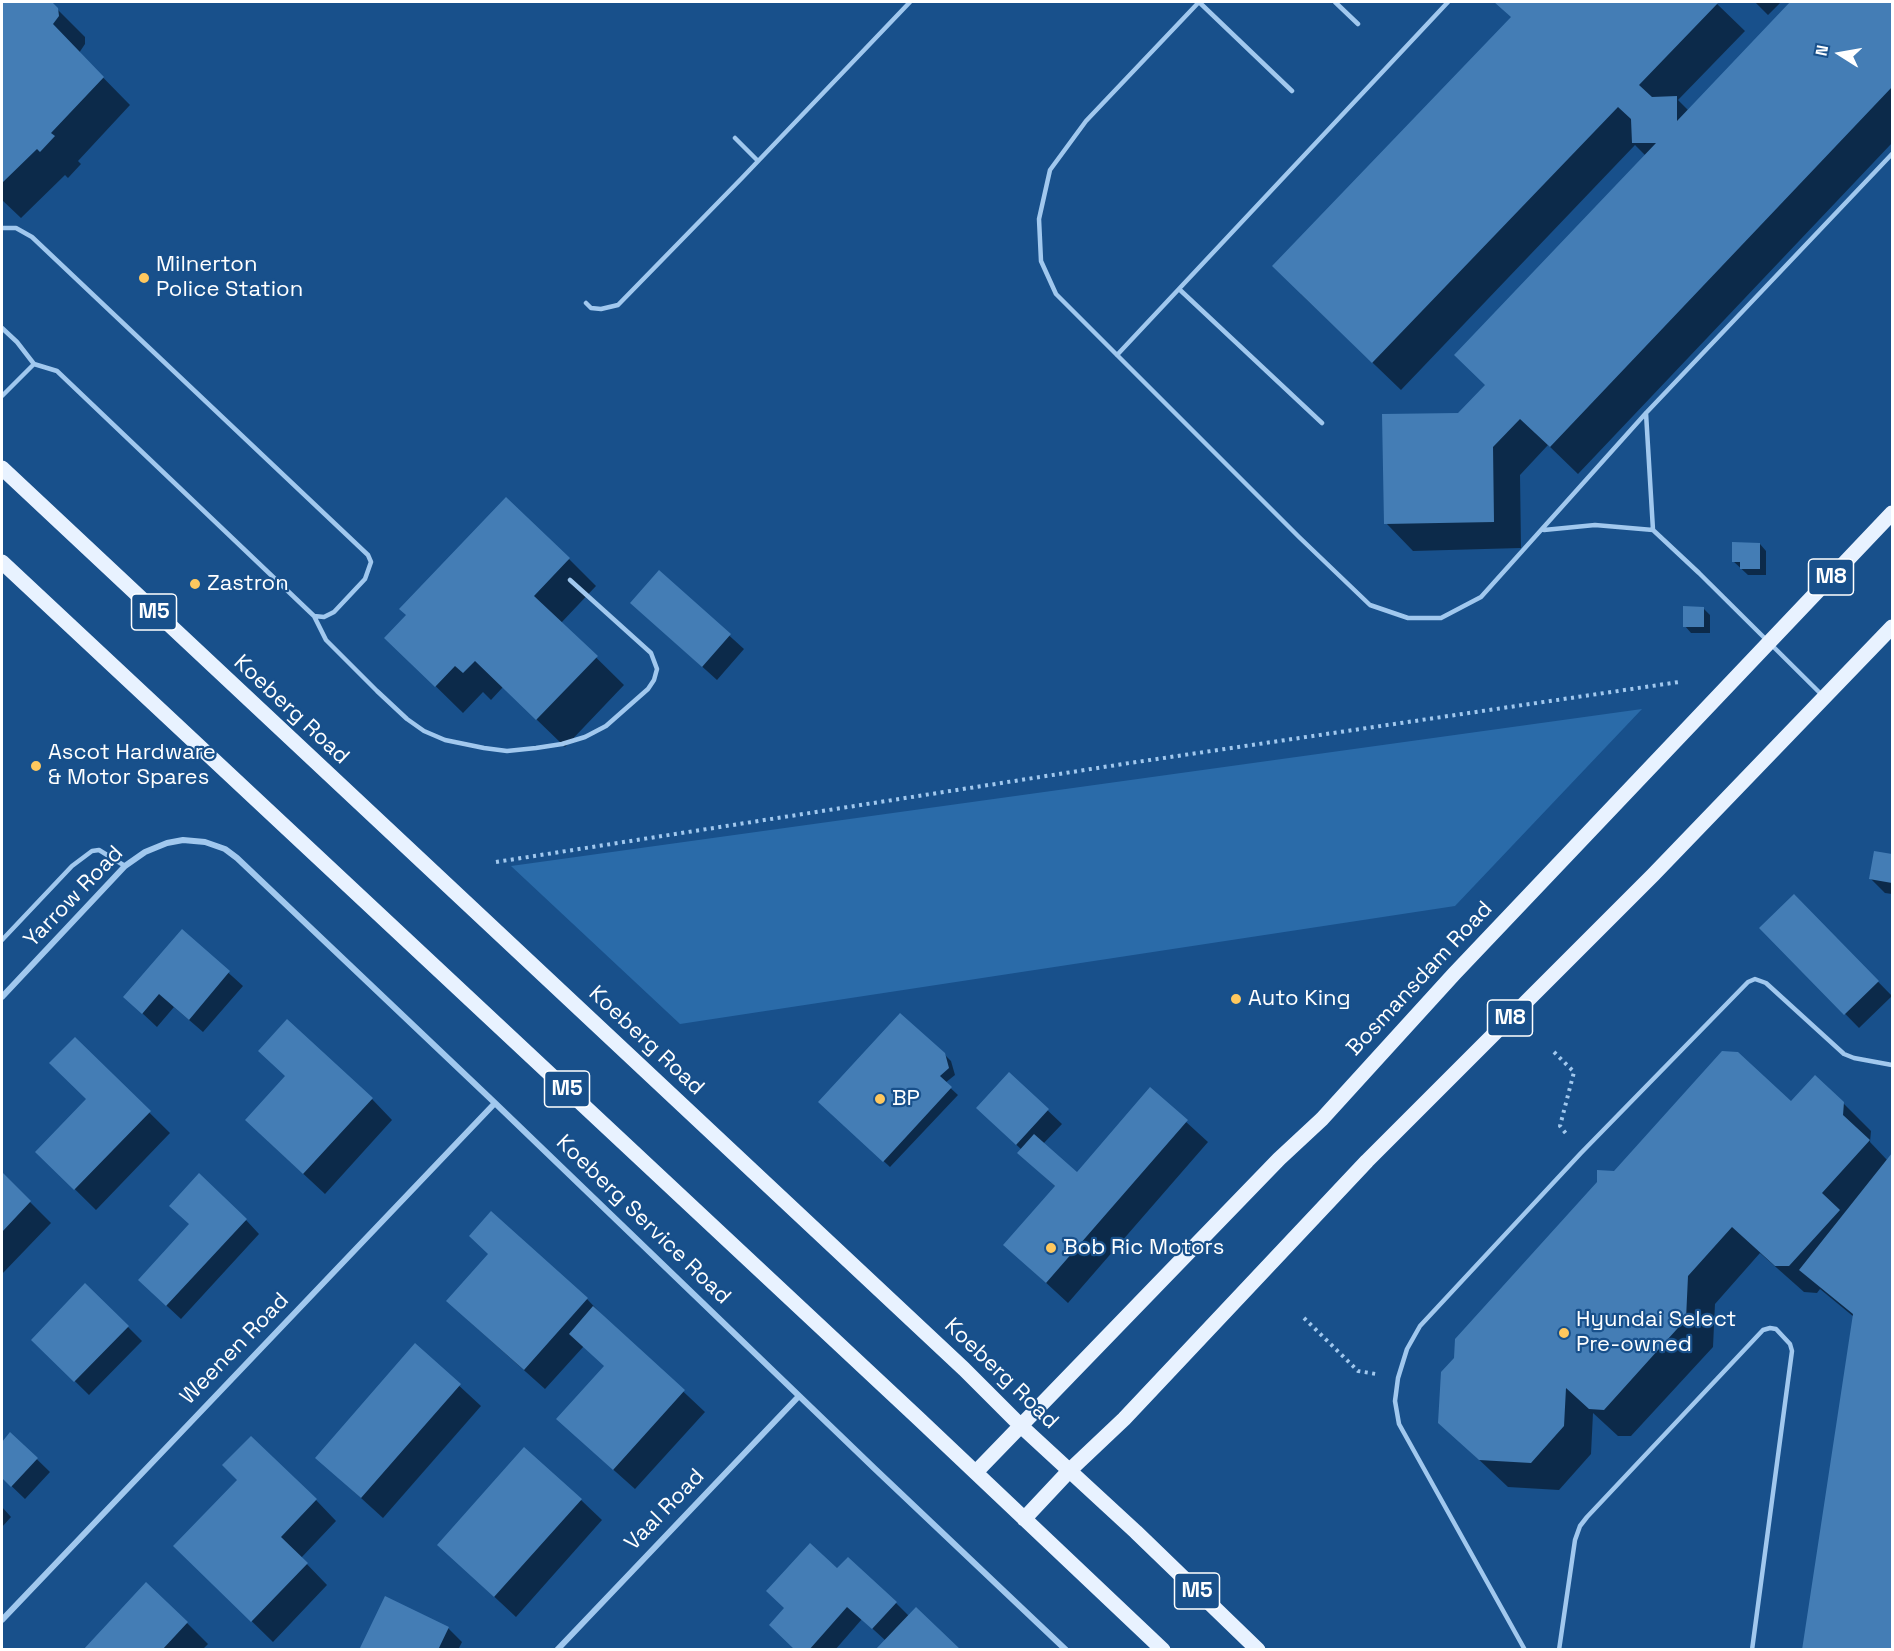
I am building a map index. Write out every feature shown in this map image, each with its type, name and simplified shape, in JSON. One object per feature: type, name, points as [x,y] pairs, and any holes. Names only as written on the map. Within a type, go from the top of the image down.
[{"type":"main road","name":"Koeberg Road","points":[[2,468],[964,1369],[1258,1650]]},
{"type":"main road","name":"Bosmansdam Road","points":[[976,1472],[1279,1159],[1322,1119],[1461,966],[1893,513]]},
{"type":"main road","name":"M5","points":[[2,562],[976,1472],[1163,1650]]},
{"type":"main road","name":"M8","points":[[1024,1518],[1124,1419],[1367,1161],[1653,875],[1893,627]]},
{"type":"street","name":"Yarrow Road","points":[[2,997],[125,866],[145,852],[167,843],[183,840]]},
{"type":"street","name":"Koeberg Service Road","points":[[183,840],[212,844],[237,858],[1066,1650]]},
{"type":"street","name":"Weenen Road","points":[[2,1620],[495,1103]]},
{"type":"street","name":"Vaal Road","points":[[557,1650],[799,1396]]},
{"type":"lane","points":[[586,303],[591,308],[601,309],[618,305],[910,2]]},
{"type":"lane","points":[[1292,91],[1199,2],[1086,121],[1050,170],[1039,219],[1041,261],[1056,294],[1299,537],[1371,605],[1408,618],[1441,618],[1481,597],[1544,530],[1646,413],[1893,154]]},
{"type":"lane","points":[[1335,2],[1358,24]]},
{"type":"lane","points":[[1117,355],[1448,2]]},
{"type":"lane","points":[[735,138],[758,161]]},
{"type":"lane","points":[[2,228],[16,228],[32,237],[368,555],[371,562],[370,570],[365,579],[334,612],[324,617],[314,615]]},
{"type":"lane","points":[[1179,289],[1322,423]]},
{"type":"lane","points":[[2,328],[17,342],[34,364],[57,371],[314,615],[326,640],[385,698],[424,731],[445,740],[484,748],[507,751],[536,748],[573,740],[606,726],[648,689],[657,669],[651,653],[570,580]]},
{"type":"lane","points":[[2,396],[34,364]]},
{"type":"lane","points":[[1646,413],[1653,530]]},
{"type":"lane","points":[[1544,530],[1595,525],[1653,530],[1825,698]]},
{"type":"lane","points":[[2,940],[72,867],[92,851],[99,850],[125,866]]},
{"type":"lane","points":[[1525,1650],[1398,1424],[1395,1401],[1398,1378],[1407,1349],[1420,1326],[1581,1153],[1748,982],[1755,979],[1766,983],[1844,1054],[1893,1065]]},
{"type":"lane","points":[[1559,1650],[1575,1540],[1580,1526],[1710,1385],[1763,1330],[1770,1328],[1776,1329],[1790,1344],[1792,1351],[1752,1650]]},
{"type":"path","points":[[496,862],[1123,764],[1678,682]]},
{"type":"path","points":[[1554,1052],[1574,1072],[1560,1126],[1581,1153]]},
{"type":"path","points":[[1304,1318],[1358,1371],[1398,1378]]},
{"type":"shaded area","points":[[1642,709],[1455,906],[680,1024],[511,866]]},
{"type":"building","points":[[2,2],[52,2],[58,8],[59,16],[53,24],[104,77],[51,133],[55,136],[40,152],[37,149],[2,183]]},
{"type":"building","points":[[1494,2],[1717,2],[1639,85],[1652,97],[1677,96],[1677,121],[1790,2],[1892,2],[1892,87],[1550,447],[1520,419],[1493,447],[1494,522],[1384,524],[1382,414],[1458,413],[1485,385],[1454,355],[1656,143],[1632,143],[1631,119],[1618,107],[1372,363],[1272,266],[1511,17]]},
{"type":"building","points":[[506,497],[570,558],[534,596],[598,656],[536,720],[475,661],[463,673],[455,666],[435,687],[384,638],[406,615],[399,609]]},
{"type":"building","points":[[1732,542],[1760,543],[1760,569],[1740,569],[1740,562],[1732,562]]},
{"type":"building","points":[[659,570],[731,634],[702,667],[630,603]]},
{"type":"building","points":[[1683,606],[1704,607],[1704,627],[1683,627]]},
{"type":"building","points":[[1874,851],[1892,854],[1892,883],[1869,879]]},
{"type":"building","points":[[1794,894],[1879,981],[1844,1015],[1759,928]]},
{"type":"building","points":[[182,929],[230,971],[189,1020],[159,994],[142,1014],[123,997]]},
{"type":"building","points":[[900,1013],[945,1053],[949,1068],[940,1076],[952,1087],[883,1162],[818,1102]]},
{"type":"building","points":[[287,1019],[373,1098],[303,1174],[245,1120],[285,1076],[258,1051]]},
{"type":"building","points":[[75,1037],[151,1111],[74,1190],[35,1152],[86,1099],[49,1063]]},
{"type":"building","points":[[1722,1051],[1738,1052],[1791,1101],[1815,1075],[1844,1102],[1843,1115],[1870,1140],[1822,1193],[1840,1210],[1789,1266],[1775,1266],[1732,1227],[1688,1276],[1686,1319],[1604,1410],[1589,1409],[1566,1388],[1564,1426],[1531,1463],[1479,1460],[1438,1423],[1441,1372],[1454,1358],[1455,1339],[1597,1182],[1597,1170],[1614,1171]]},
{"type":"building","points":[[1009,1072],[1049,1109],[1016,1145],[976,1108]]},
{"type":"building","points":[[1150,1087],[1188,1120],[1046,1283],[1003,1245],[1055,1186],[1017,1153],[1034,1134],[1077,1172]]},
{"type":"building","points":[[1892,1153],[1892,1650],[1802,1650],[1853,1314],[1799,1270]]},
{"type":"building","points":[[2,1172],[31,1201],[2,1232]]},
{"type":"building","points":[[199,1173],[247,1219],[166,1306],[138,1280],[189,1224],[169,1206]]},
{"type":"building","points":[[491,1211],[588,1298],[524,1370],[446,1301],[488,1254],[469,1236]]},
{"type":"building","points":[[85,1283],[129,1326],[74,1382],[31,1340]]},
{"type":"building","points":[[593,1306],[685,1390],[613,1470],[556,1419],[604,1366],[569,1334]]},
{"type":"building","points":[[415,1343],[461,1384],[361,1498],[315,1458]]},
{"type":"building","points":[[10,1432],[38,1458],[11,1487],[2,1478],[2,1442]]},
{"type":"building","points":[[251,1436],[317,1499],[281,1537],[308,1563],[251,1622],[173,1546],[237,1480],[222,1465]]},
{"type":"building","points":[[524,1447],[582,1499],[494,1597],[437,1545]]},
{"type":"building","points":[[810,1543],[837,1568],[848,1557],[897,1602],[872,1629],[847,1607],[809,1650],[795,1650],[769,1625],[784,1608],[766,1591]]},
{"type":"building","points":[[146,1582],[188,1622],[162,1650],[83,1650]]},
{"type":"building","points":[[385,1596],[449,1627],[438,1650],[359,1650]]},
{"type":"building","points":[[916,1607],[961,1650],[875,1650]]},
{"type":"place","name":"Milnerton Police Station","points":[[144,278]]},
{"type":"place","name":"Zastron","points":[[195,584]]},
{"type":"place","name":"Ascot Hardware & Motor Spares","points":[[36,766]]},
{"type":"place","name":"Auto King","points":[[1236,999]]},
{"type":"place","name":"BP","points":[[880,1099]]},
{"type":"place","name":"Bob Ric Motors","points":[[1051,1248]]},
{"type":"place","name":"Hyundai Select Pre-owned","points":[[1564,1333]]}]
